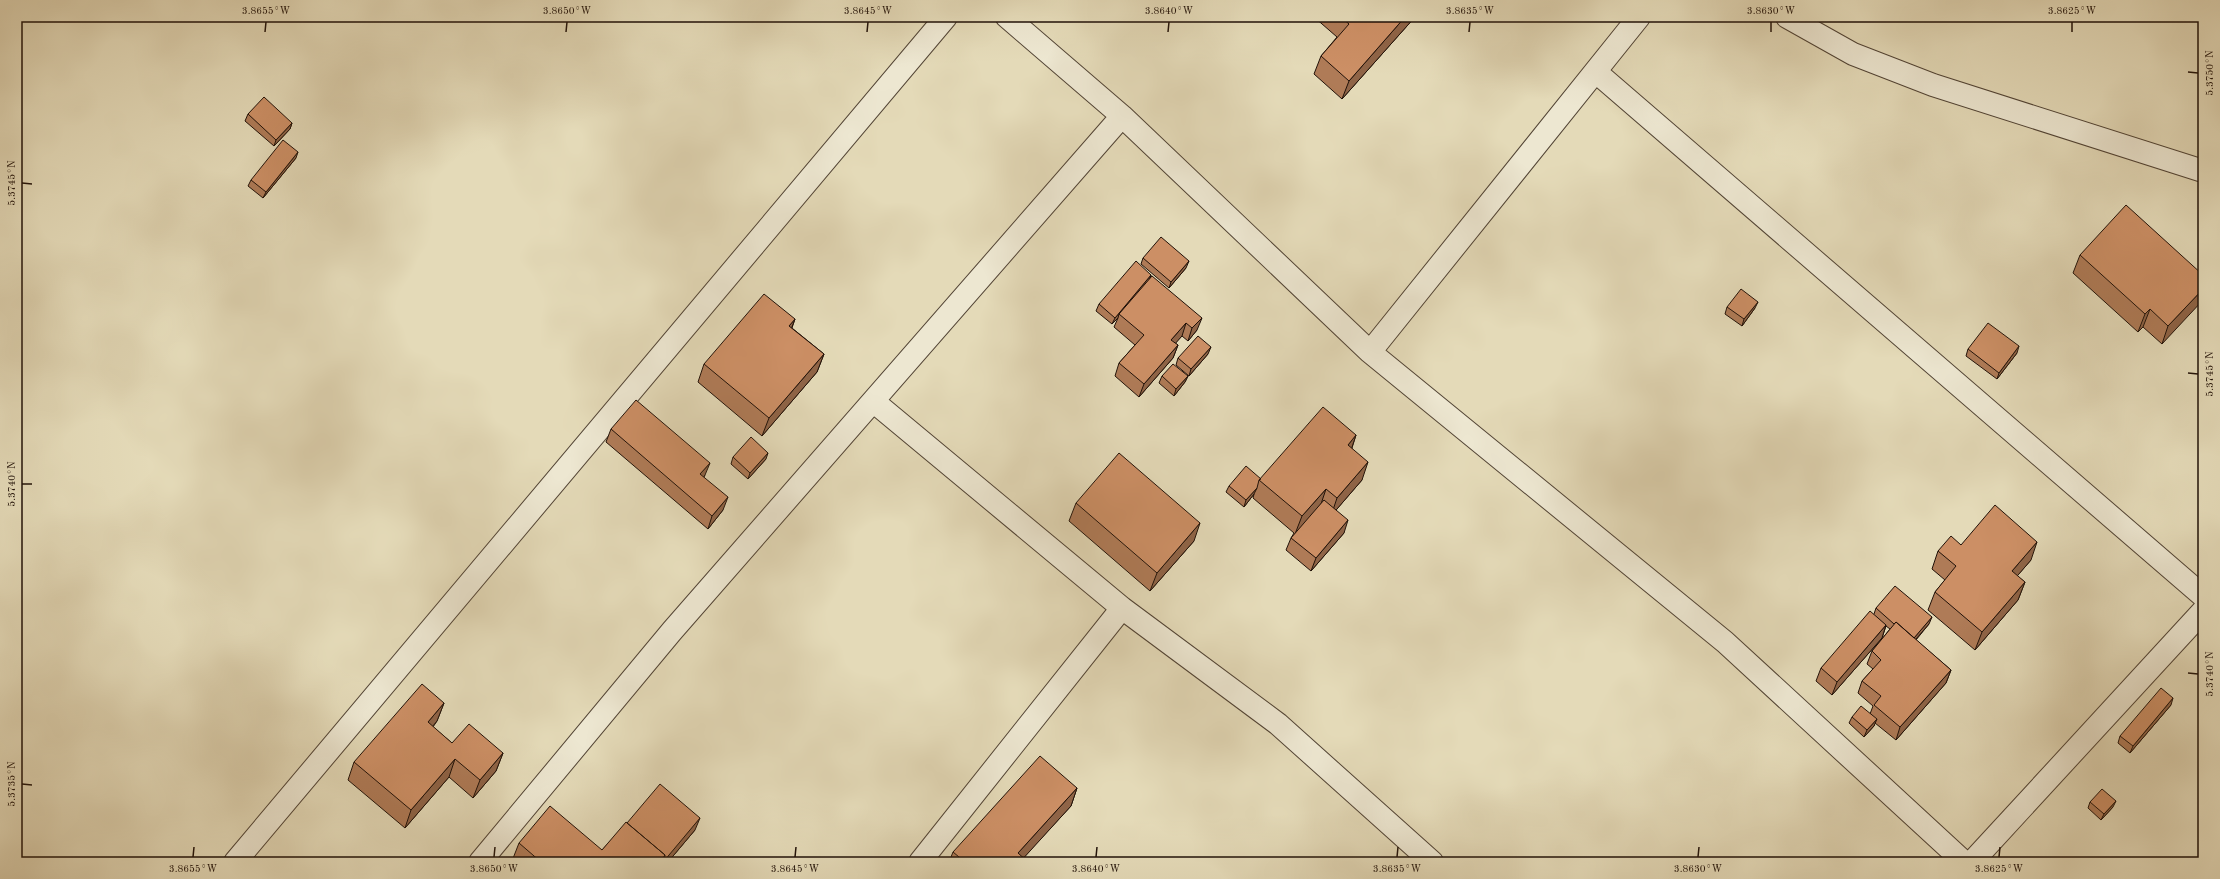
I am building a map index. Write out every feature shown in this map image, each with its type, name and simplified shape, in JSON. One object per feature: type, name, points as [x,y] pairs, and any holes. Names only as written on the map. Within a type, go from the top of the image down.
[{"type":"street","points":[[235,862],[946,17]]},
{"type":"street","points":[[1007,17],[1122,116],[1370,352],[1725,642],[1964,862]]},
{"type":"street","points":[[1370,352],[1596,72],[1638,17]]},
{"type":"street","points":[[1787,17],[1853,54],[1933,86],[2203,171]]},
{"type":"street","points":[[1596,72],[2203,596]]},
{"type":"street","points":[[480,862],[672,631],[1122,116]]},
{"type":"street","points":[[873,401],[1122,608],[1278,724],[1432,862]]},
{"type":"street","points":[[920,862],[1122,608]]},
{"type":"street","points":[[1972,862],[2203,611]]},
{"type":"building","points":[[1341,17],[1405,17],[1349,81],[1321,56],[1349,24]]},
{"type":"building","points":[[264,97],[292,123],[276,140],[248,114]]},
{"type":"building","points":[[283,140],[298,152],[266,192],[251,180]]},
{"type":"building","points":[[2126,205],[2203,275],[2203,289],[2168,326],[2150,309],[2145,314],[2080,255]]},
{"type":"building","points":[[1161,237],[1189,261],[1171,282],[1143,258]]},
{"type":"building","points":[[1136,261],[1151,275],[1115,318],[1099,304]]},
{"type":"building","points":[[1152,276],[1202,318],[1192,328],[1186,323],[1171,340],[1178,345],[1144,384],[1119,363],[1144,335],[1119,314]]},
{"type":"building","points":[[1741,289],[1758,302],[1744,319],[1727,307]]},
{"type":"building","points":[[764,294],[795,319],[789,326],[824,354],[769,418],[704,364]]},
{"type":"building","points":[[1988,323],[2019,346],[1999,373],[1968,349]]},
{"type":"building","points":[[1198,336],[1211,347],[1191,369],[1178,358]]},
{"type":"building","points":[[1173,364],[1188,376],[1176,389],[1162,376]]},
{"type":"building","points":[[636,400],[710,463],[700,474],[728,497],[712,516],[611,429]]},
{"type":"building","points":[[1323,407],[1356,435],[1348,445],[1368,462],[1337,498],[1326,489],[1302,516],[1259,480]]},
{"type":"building","points":[[751,437],[768,453],[750,473],[733,457]]},
{"type":"building","points":[[1119,453],[1200,523],[1157,573],[1076,503]]},
{"type":"building","points":[[1246,466],[1261,479],[1259,480],[1257,488],[1246,500],[1229,486]]},
{"type":"building","points":[[1324,500],[1348,520],[1316,558],[1291,538]]},
{"type":"building","points":[[1995,505],[2037,542],[2012,571],[2025,582],[1982,632],[1935,592],[1956,566],[1938,551],[1951,536],[1961,545]]},
{"type":"building","points":[[1895,586],[1932,617],[1914,638],[1896,622],[1894,624],[1876,608]]},
{"type":"building","points":[[1870,611],[1886,625],[1837,682],[1821,668]]},
{"type":"building","points":[[1896,622],[1951,670],[1900,727],[1874,705],[1881,696],[1862,681],[1881,660],[1872,651]]},
{"type":"building","points":[[422,684],[444,703],[428,722],[452,743],[469,724],[503,753],[480,780],[455,759],[411,810],[354,762]]},
{"type":"building","points":[[2161,688],[2173,698],[2133,746],[2120,736]]},
{"type":"building","points":[[1861,706],[1877,719],[1867,730],[1852,717]]},
{"type":"building","points":[[1040,756],[1077,788],[1018,853],[1028,862],[965,862],[953,852]]},
{"type":"building","points":[[660,784],[700,818],[664,861],[665,855],[627,823]]},
{"type":"building","points":[[2102,789],[2116,801],[2104,814],[2090,802]]},
{"type":"building","points":[[550,806],[602,850],[626,822],[665,855],[660,862],[541,862],[519,843]]}]
